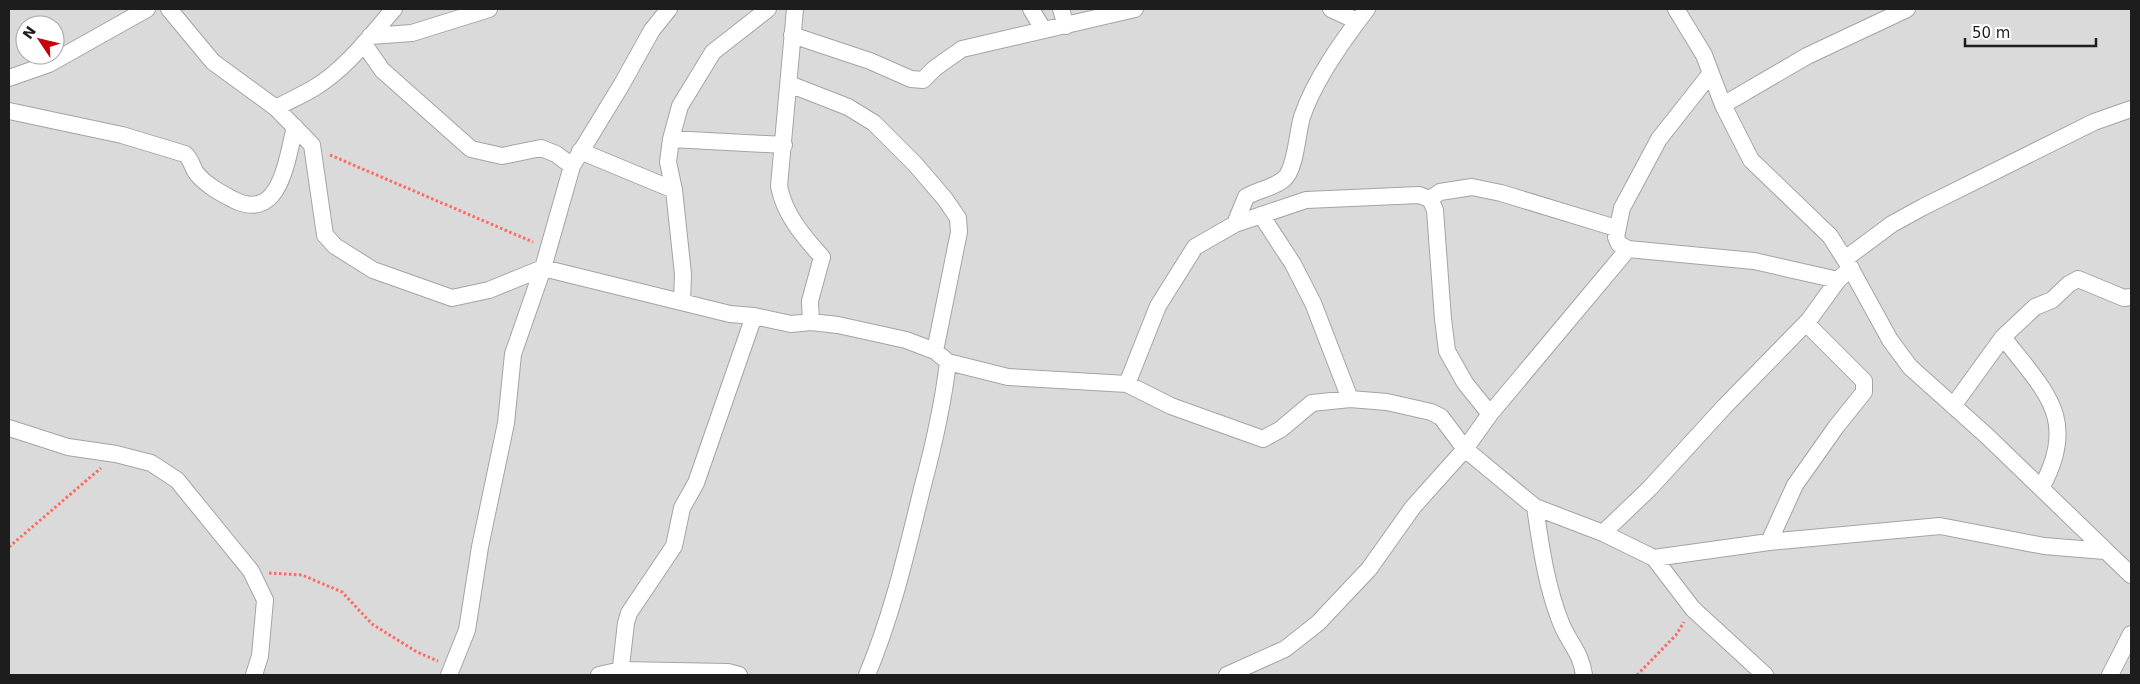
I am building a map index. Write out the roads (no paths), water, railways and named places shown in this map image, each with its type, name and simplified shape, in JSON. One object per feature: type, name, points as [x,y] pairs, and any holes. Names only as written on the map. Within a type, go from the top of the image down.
[{"type":"street","points":[[9,78],[49,64],[147,9]]},
{"type":"street","points":[[169,9],[213,62],[276,108],[312,145],[325,235],[335,246],[373,270],[452,298],[489,290],[543,268],[730,314],[754,316],[791,324],[810,322],[906,340],[935,351],[948,362],[1008,377],[1127,384],[1171,406],[1263,439],[1281,428],[1312,403],[1350,399],[1386,402],[1431,412],[1441,417],[1465,449],[1535,507],[1603,533],[1654,558],[1692,609],[1765,675]]},
{"type":"street","points":[[276,108],[316,87],[353,56],[394,9]]},
{"type":"street","points":[[367,40],[412,33],[489,9]]},
{"type":"street","points":[[451,671],[468,630],[480,547],[506,423],[513,354],[543,268],[572,166],[617,93],[652,30],[670,9]]},
{"type":"street","points":[[682,302],[683,274],[674,190],[668,162],[671,139],[680,106],[713,52],[767,9]]},
{"type":"street","points":[[795,9],[779,186],[782,202],[801,235],[822,258],[810,301],[810,322]]},
{"type":"street","points":[[1031,9],[1043,29]]},
{"type":"street","points":[[1061,9],[1066,26]]},
{"type":"street","points":[[792,35],[870,61],[911,79],[923,80],[935,68],[962,49],[1135,9]]},
{"type":"street","points":[[1235,224],[1246,197],[1284,179],[1291,170],[1302,116],[1327,67],[1362,15],[1331,9]]},
{"type":"street","points":[[1676,9],[1704,55],[1723,105],[1752,160],[1830,236],[1848,264],[1890,340],[1910,367],[2041,488],[2131,575]]},
{"type":"street","points":[[1723,105],[1880,15],[1907,9]]},
{"type":"street","points":[[367,40],[382,70],[471,149],[502,156],[541,148],[556,154],[572,166]]},
{"type":"street","points":[[1712,73],[1659,138],[1622,208],[1616,228],[1619,244],[1628,249],[1754,261],[1838,280]]},
{"type":"street","points":[[789,84],[848,107],[874,123],[915,164],[958,218],[959,232],[935,351]]},
{"type":"street","points":[[1603,533],[1649,489],[1725,406],[1806,323],[1848,264],[1892,224],[2094,122],[2131,109]]},
{"type":"street","points":[[9,111],[122,135],[185,154],[191,160],[195,173],[211,187],[245,205],[260,204],[272,196],[281,182],[295,127]]},
{"type":"street","points":[[671,139],[784,146]]},
{"type":"street","points":[[580,151],[674,190]]},
{"type":"street","points":[[1430,199],[1440,192],[1472,187],[1501,193],[1616,228]]},
{"type":"street","points":[[1127,384],[1158,306],[1195,247],[1235,224],[1306,200],[1419,196],[1430,199]]},
{"type":"street","points":[[1430,199],[1435,210],[1447,351],[1465,383],[1490,414]]},
{"type":"street","points":[[1262,215],[1293,264],[1314,303],[1350,399]]},
{"type":"street","points":[[1227,675],[1285,649],[1318,622],[1369,569],[1413,507],[1465,449],[1490,414],[1628,249]]},
{"type":"street","points":[[1953,406],[2003,337],[2035,307],[2052,300],[2069,284],[2078,280],[2124,298],[2131,297]]},
{"type":"street","points":[[621,672],[626,623],[629,613],[674,546],[682,508],[696,482],[754,316]]},
{"type":"street","points":[[1769,542],[1795,486],[1831,434],[1864,392],[1864,381],[1806,323]]},
{"type":"street","points":[[2003,337],[2040,385],[2054,409],[2059,424],[2056,450],[2050,472],[2041,488]]},
{"type":"street","points":[[868,675],[883,638],[904,566],[935,443],[948,362]]},
{"type":"street","points":[[9,428],[68,447],[116,454],[151,463],[177,480],[251,571],[265,600],[260,656],[254,675]]},
{"type":"street","points":[[1535,507],[1546,579],[1562,625],[1582,660],[1584,675]]},
{"type":"street","points":[[1654,558],[1769,542],[1940,526],[2044,546],[2105,551]]},
{"type":"street","points":[[2110,675],[2131,634]]},
{"type":"street","points":[[599,675],[621,672],[728,672],[739,675]]}]
